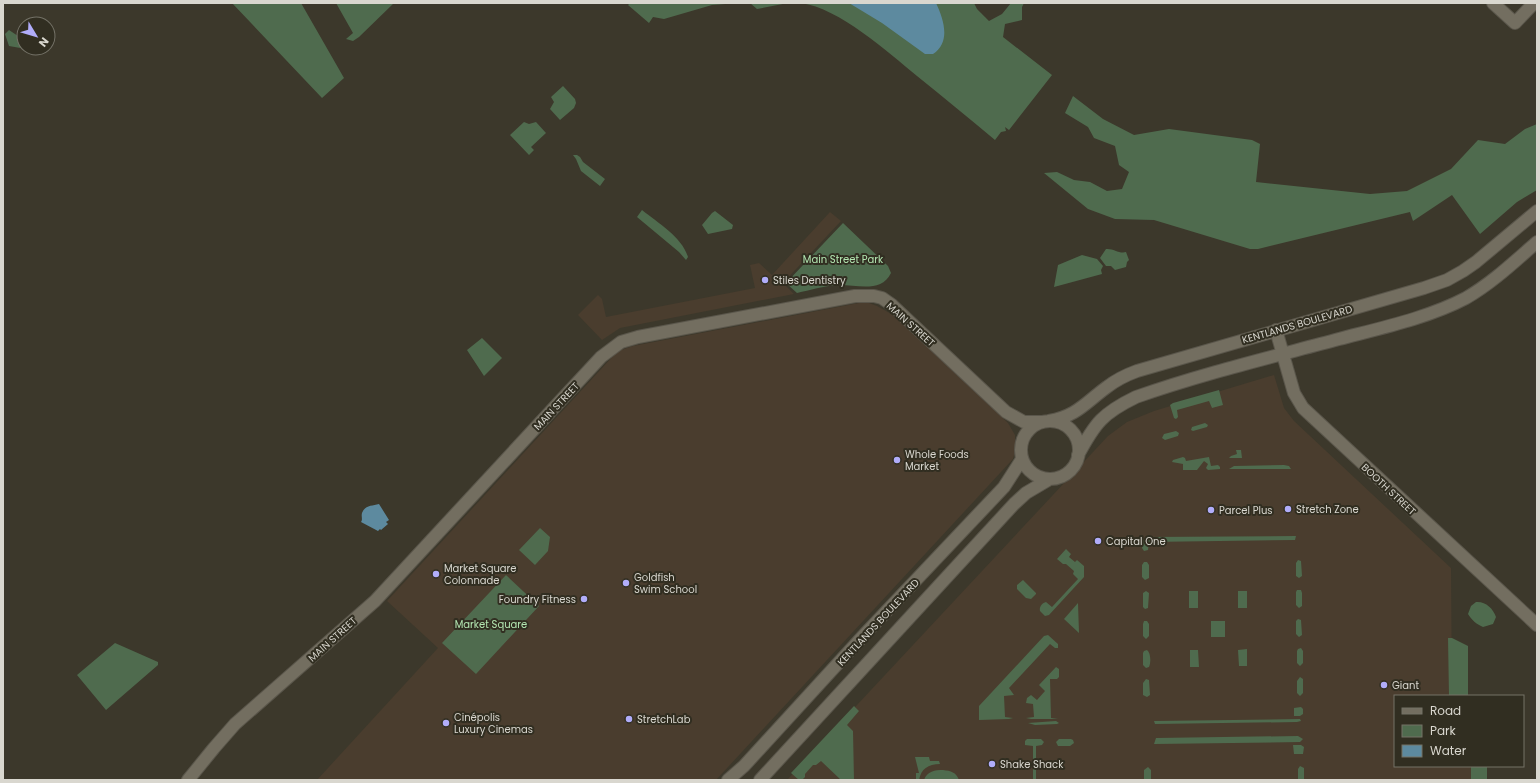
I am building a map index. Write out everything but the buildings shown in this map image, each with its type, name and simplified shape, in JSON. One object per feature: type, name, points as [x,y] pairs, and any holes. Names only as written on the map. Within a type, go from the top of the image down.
[{"type":"street","points":[[1493,3],[1515,23],[1534,3]]},
{"type":"street","name":"KENTLANDS BOULEVARD","points":[[1046,422],[1062,419],[1078,411],[1107,387],[1137,371],[1447,280],[1476,262],[1537,211]]},
{"type":"street","points":[[1078,455],[1092,429],[1103,417],[1124,403],[1153,391],[1282,354],[1392,325],[1452,305],[1492,281],[1537,242]]},
{"type":"street","name":"MAIN STREET","points":[[188,780],[235,724],[374,601],[601,357],[621,342],[638,337],[855,296],[874,296],[882,298],[892,305],[1006,412],[1017,428],[1020,438],[1021,454]]},
{"type":"street","name":"BOOTH STREET","points":[[1276,330],[1294,393],[1303,408],[1314,420],[1537,625]]},
{"type":"street","name":"MAIN STREET","points":[[1006,412],[1024,422],[1046,422]]},
{"type":"street","points":[[1046,422],[1062,424],[1071,430],[1077,440],[1079,448],[1075,465],[1070,471],[1057,478],[1048,480],[1034,475],[1029,471],[1021,454],[1022,441],[1028,431],[1036,425],[1046,422]]},
{"type":"street","name":"KENTLANDS BOULEVARD","points":[[728,780],[744,766],[863,636],[1004,487],[1021,454]]},
{"type":"street","name":"KENTLANDS BOULEVARD","points":[[760,780],[1014,504],[1026,493],[1048,480]]},
{"type":"shaded area","points":[[830,212],[841,221],[783,283],[794,294],[620,328],[602,340],[578,315],[598,295],[602,299],[606,317],[755,288],[750,265],[759,263],[772,275]]},
{"type":"shaded area","points":[[859,303],[869,303],[893,315],[1008,423],[1015,435],[1015,452],[1013,459],[716,780],[317,780],[438,648],[387,601],[615,354],[621,350],[633,346]]},
{"type":"shaded area","points":[[1274,375],[1284,408],[1294,421],[1451,568],[1452,695],[1394,695],[1394,767],[1474,767],[1474,780],[787,780],[1108,436],[1127,422],[1154,411]]},
{"type":"green space","points":[[232,3],[301,3],[344,78],[322,98]]},
{"type":"green space","points":[[336,3],[394,3],[353,41],[346,39],[353,33]]},
{"type":"green space","points":[[630,3],[739,3],[712,5],[664,19],[653,17],[649,23],[628,5]]},
{"type":"green space","points":[[750,3],[788,3],[757,9]]},
{"type":"green space","points":[[801,3],[974,3],[977,9],[989,21],[1002,14],[1011,3],[1024,3],[1022,7],[1022,20],[1005,24],[1003,37],[1052,75],[1009,130],[1005,127],[1006,131],[1001,132],[995,140],[862,32],[831,13]]},
{"type":"green space","points":[[9,30],[16,35],[16,47],[9,46],[5,34]]},
{"type":"green space","points":[[563,86],[575,99],[576,103],[574,108],[560,120],[550,109],[554,102],[551,97]]},
{"type":"green space","points":[[1073,96],[1103,119],[1134,135],[1169,129],[1252,140],[1260,144],[1256,182],[1370,194],[1407,191],[1451,169],[1478,140],[1505,144],[1525,129],[1537,124],[1537,190],[1517,202],[1480,234],[1452,195],[1413,221],[1410,212],[1258,249],[1250,249],[1154,220],[1115,219],[1088,209],[1044,173],[1057,172],[1074,180],[1090,182],[1107,191],[1122,189],[1129,172],[1119,165],[1115,146],[1094,138],[1088,127],[1065,113]]},
{"type":"green space","points":[[524,122],[529,124],[536,122],[546,133],[531,147],[534,150],[529,155],[510,135]]},
{"type":"green space","points":[[573,155],[580,157],[583,162],[605,179],[600,186],[581,171]]},
{"type":"green space","points":[[642,210],[662,225],[681,243],[688,257],[686,260],[679,252],[637,217]]},
{"type":"green space","points":[[715,211],[733,225],[732,229],[708,234],[702,225]]},
{"type":"green space","name":"Main Street Park","points":[[843,223],[888,266],[891,273],[887,280],[874,286],[837,285],[797,293],[786,283]]},
{"type":"green space","points":[[1106,249],[1126,252],[1129,260],[1126,267],[1115,270],[1111,266],[1106,266],[1100,258]]},
{"type":"green space","points":[[1082,255],[1097,259],[1103,266],[1101,270],[1102,274],[1054,287],[1058,265]]},
{"type":"green space","points":[[482,338],[502,358],[484,376],[467,350]]},
{"type":"green space","points":[[1219,390],[1223,405],[1212,408],[1209,401],[1177,410],[1178,417],[1176,419],[1174,418],[1170,405],[1173,403]]},
{"type":"green space","points":[[1205,423],[1208,425],[1207,427],[1193,431],[1191,430],[1192,427]]},
{"type":"green space","points":[[1176,431],[1179,433],[1178,436],[1165,440],[1162,438],[1164,434]]},
{"type":"green space","points":[[1236,450],[1241,450],[1242,458],[1229,458],[1237,454]]},
{"type":"green space","points":[[1183,457],[1186,461],[1209,457],[1211,466],[1218,465],[1220,469],[1208,470],[1206,468],[1208,464],[1204,461],[1197,470],[1183,470],[1183,464],[1172,462],[1173,460]]},
{"type":"green space","points":[[1234,466],[1289,466],[1291,469],[1229,469]]},
{"type":"green space","points":[[540,528],[550,537],[548,551],[535,565],[519,550]]},
{"type":"green space","points":[[1296,536],[1295,540],[1149,542],[1148,550],[1144,551],[1142,548],[1143,540],[1148,537]]},
{"type":"green space","points":[[1066,549],[1071,554],[1069,557],[1075,562],[1077,560],[1084,566],[1084,577],[1049,615],[1045,616],[1040,611],[1042,604],[1046,602],[1052,607],[1078,579],[1073,574],[1074,571],[1057,559]]},
{"type":"green space","points":[[1298,560],[1301,561],[1302,576],[1299,578],[1296,576],[1296,563]]},
{"type":"green space","points":[[1144,562],[1147,562],[1149,565],[1149,578],[1145,580],[1142,577],[1142,565]]},
{"type":"green space","name":"Market Square","points":[[506,575],[539,606],[476,674],[442,643]]},
{"type":"green space","points":[[1023,580],[1036,593],[1031,599],[1026,598],[1017,589],[1017,585]]},
{"type":"green space","points":[[1297,590],[1301,590],[1302,593],[1302,606],[1299,608],[1296,605]]},
{"type":"green space","points":[[1146,591],[1149,593],[1148,608],[1145,609],[1143,607],[1143,593]]},
{"type":"green space","points":[[1189,591],[1198,591],[1198,608],[1189,608]]},
{"type":"green space","points":[[1238,591],[1247,591],[1247,608],[1238,608]]},
{"type":"green space","points":[[1476,602],[1485,604],[1493,611],[1496,617],[1493,624],[1483,627],[1476,623],[1468,614],[1471,606]]},
{"type":"green space","points":[[1078,603],[1079,633],[1064,619]]},
{"type":"green space","points":[[1298,619],[1301,620],[1302,635],[1299,637],[1296,634],[1296,621]]},
{"type":"green space","points":[[1144,621],[1147,621],[1149,624],[1149,636],[1146,639],[1143,636]]},
{"type":"green space","points":[[1211,621],[1225,621],[1225,637],[1211,637]]},
{"type":"green space","points":[[1048,635],[1058,644],[1058,648],[1055,648],[1050,644],[1009,688],[1014,695],[1004,696],[1005,717],[1013,718],[979,720],[979,706],[1044,636]]},
{"type":"green space","points":[[1448,638],[1452,638],[1468,646],[1468,695],[1449,695]]},
{"type":"green space","points":[[115,643],[158,662],[158,665],[106,710],[77,675]]},
{"type":"green space","points":[[1301,648],[1303,651],[1303,663],[1300,666],[1297,663],[1297,651]]},
{"type":"green space","points":[[1247,649],[1247,666],[1239,666],[1238,650]]},
{"type":"green space","points":[[1147,650],[1150,656],[1150,661],[1149,667],[1146,668],[1143,665],[1143,653]]},
{"type":"green space","points":[[1190,650],[1198,650],[1199,667],[1190,667]]},
{"type":"green space","points":[[1056,667],[1059,669],[1059,677],[1057,679],[1050,679],[1051,718],[1058,719],[1026,718],[1034,717],[1033,704],[1026,703],[1027,698],[1031,695],[1037,700],[1045,691],[1039,685]]},
{"type":"green space","points":[[1300,677],[1303,679],[1303,693],[1300,696],[1297,693],[1297,681]]},
{"type":"green space","points":[[1146,679],[1149,680],[1150,695],[1147,697],[1143,695],[1143,683]]},
{"type":"green space","points":[[854,706],[859,711],[847,725],[853,731],[854,780],[841,780],[821,761],[816,765],[813,765],[805,774],[805,777],[802,780],[799,780],[791,773]]},
{"type":"green space","points":[[1301,707],[1303,709],[1303,714],[1300,716],[1294,716],[1294,708]]},
{"type":"green space","points":[[1300,719],[1301,721],[1297,722],[1155,724],[1154,721]]},
{"type":"green space","points":[[1056,721],[1059,723],[1035,725],[1028,723]]},
{"type":"green space","points":[[1298,736],[1303,739],[1300,742],[1154,744],[1156,738]]},
{"type":"green space","points":[[1027,739],[1041,739],[1044,742],[1042,745],[1036,746],[1036,780],[1033,780],[1033,746],[1025,745],[1025,741]]},
{"type":"green space","points":[[1059,739],[1071,739],[1074,743],[1070,746],[1058,746],[1056,742]]},
{"type":"green space","points":[[1293,745],[1301,745],[1304,747],[1303,754],[1294,754]]},
{"type":"green space","points":[[915,757],[929,757],[930,761],[939,761],[940,764],[929,766],[923,770],[919,780],[916,780],[916,773],[919,773]]},
{"type":"green space","points":[[1300,766],[1304,768],[1304,780],[1298,780],[1298,769]]},
{"type":"green space","points":[[1148,767],[1151,770],[1151,780],[1144,780],[1144,770]]},
{"type":"green space","points":[[1471,767],[1487,767],[1487,780],[1471,780]]},
{"type":"green space","points":[[943,770],[953,772],[959,780],[924,780],[929,773]]},
{"type":"water","points":[[849,3],[936,3],[943,23],[944,37],[942,43],[939,49],[933,54],[925,54],[882,23]]},
{"type":"water","points":[[379,504],[389,520],[386,522],[388,524],[378,531],[361,522],[362,513],[365,508]]},
{"type":"place","name":"Stiles Dentistry","points":[[765,280]]},
{"type":"place","name":"Whole Foods Market","points":[[897,460]]},
{"type":"place","name":"Stretch Zone","points":[[1288,509]]},
{"type":"place","name":"Parcel Plus","points":[[1211,510]]},
{"type":"place","name":"Capital One","points":[[1098,541]]},
{"type":"place","name":"Market Square Colonnade","points":[[436,574]]},
{"type":"place","name":"Goldfish Swim School","points":[[626,583]]},
{"type":"place","name":"Foundry Fitness","points":[[584,599]]},
{"type":"place","name":"Giant","points":[[1384,685]]},
{"type":"place","name":"StretchLab","points":[[629,719]]},
{"type":"place","name":"Cinépolis Luxury Cinemas","points":[[446,723]]},
{"type":"place","name":"Shake Shack","points":[[992,764]]}]
